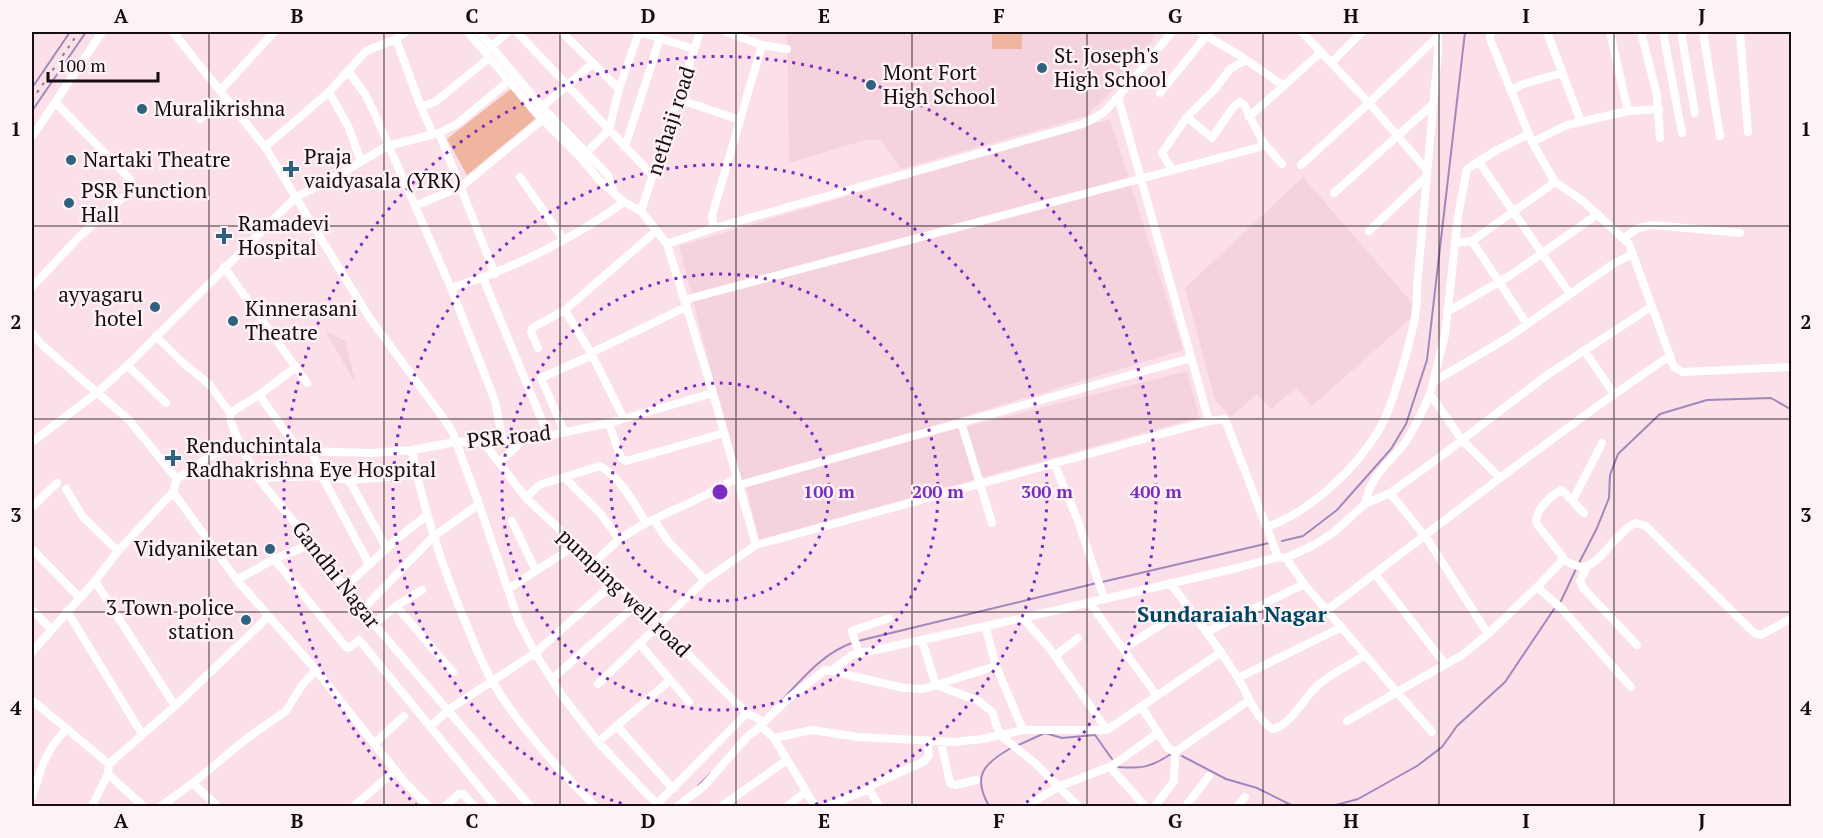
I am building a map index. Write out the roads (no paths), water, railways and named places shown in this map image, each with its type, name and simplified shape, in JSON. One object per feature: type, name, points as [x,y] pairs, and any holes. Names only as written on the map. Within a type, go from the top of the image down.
[{"type":"street","points":[[32,137],[102,32]]},
{"type":"street","points":[[173,32],[265,147],[369,317],[452,431],[519,622],[535,653],[563,697],[598,741],[656,802],[660,802],[747,713]]},
{"type":"street","points":[[220,91],[274,32]]},
{"type":"street","points":[[265,147],[329,92],[366,51],[396,39],[406,32]]},
{"type":"street","points":[[468,32],[489,52],[539,110],[543,119],[608,175],[613,190],[624,202],[641,212],[667,244],[713,393],[756,545]]},
{"type":"street","points":[[479,32],[489,52],[510,81],[584,155]]},
{"type":"street","points":[[421,107],[435,102],[508,32]]},
{"type":"street","points":[[517,32],[653,176]]},
{"type":"street","points":[[562,32],[619,89]]},
{"type":"street","points":[[584,155],[609,130],[619,89],[640,32],[694,49]]},
{"type":"street","name":"nethaji road","points":[[641,212],[700,32]]},
{"type":"street","points":[[726,32],[762,45],[787,49]]},
{"type":"street","points":[[667,244],[714,228],[1083,124],[1103,113],[1172,32]]},
{"type":"street","points":[[1302,32],[1369,103],[1427,173]]},
{"type":"street","points":[[1331,63],[1362,32]]},
{"type":"street","points":[[1490,32],[1490,39],[1530,138],[1555,182],[1583,201],[1629,244],[1674,367],[1683,372],[1791,367]]},
{"type":"street","points":[[1547,32],[1581,122]]},
{"type":"street","points":[[1610,32],[1628,111]]},
{"type":"street","points":[[1641,32],[1659,109],[1660,138]]},
{"type":"street","points":[[1663,32],[1682,133]]},
{"type":"street","points":[[1681,32],[1695,113]]},
{"type":"street","points":[[1702,32],[1720,136]]},
{"type":"street","points":[[1740,32],[1748,132]]},
{"type":"street","points":[[1160,93],[1203,34],[1284,86]]},
{"type":"street","points":[[1301,165],[1369,103],[1437,34]]},
{"type":"street","points":[[1267,527],[1304,509],[1338,480],[1380,428],[1400,374],[1418,308],[1417,287],[1438,52],[1437,34]]},
{"type":"street","points":[[625,147],[660,38]]},
{"type":"street","points":[[396,39],[421,107],[462,186],[495,274]]},
{"type":"street","points":[[714,228],[712,216],[762,45]]},
{"type":"street","points":[[1249,117],[1321,52]]},
{"type":"street","points":[[1172,170],[1162,153],[1187,117],[1214,90],[1230,69],[1246,60]]},
{"type":"street","points":[[539,110],[593,63]]},
{"type":"street","points":[[348,71],[365,94],[451,288],[495,401],[503,442]]},
{"type":"street","points":[[1511,91],[1523,84],[1562,73]]},
{"type":"street","points":[[32,442],[98,392],[127,365],[296,196],[329,181],[387,146],[436,133],[457,124],[510,81]]},
{"type":"street","points":[[329,92],[348,126],[361,160]]},
{"type":"street","points":[[1118,97],[1209,421]]},
{"type":"street","points":[[200,119],[226,98]]},
{"type":"street","points":[[678,99],[740,120]]},
{"type":"street","points":[[32,287],[79,237],[128,193],[132,184],[130,179],[55,102]]},
{"type":"street","points":[[1187,117],[1212,138],[1238,102],[1244,105],[1263,142],[1282,164]]},
{"type":"street","points":[[1334,193],[1433,104]]},
{"type":"street","points":[[1365,504],[1372,482],[1404,443],[1430,394],[1445,336],[1458,216],[1467,169],[1530,138],[1568,125],[1628,111],[1659,109]]},
{"type":"street","points":[[415,206],[462,186],[543,119]]},
{"type":"street","points":[[564,431],[541,378],[592,354],[685,303],[1260,147],[1263,142]]},
{"type":"street","points":[[1479,162],[1570,294]]},
{"type":"street","points":[[1369,231],[1427,173]]},
{"type":"street","points":[[520,177],[563,239]]},
{"type":"street","points":[[1455,243],[1472,241],[1555,182]]},
{"type":"street","points":[[451,288],[495,274],[563,239],[624,202]]},
{"type":"street","points":[[1447,312],[1499,282],[1598,214]]},
{"type":"street","points":[[1624,238],[1638,228],[1653,225],[1740,233]]},
{"type":"street","points":[[538,348],[531,332],[532,328],[565,310],[656,231]]},
{"type":"street","points":[[1472,241],[1527,324]]},
{"type":"street","points":[[1433,382],[1527,324],[1613,264],[1633,254]]},
{"type":"street","points":[[224,267],[307,383]]},
{"type":"street","points":[[483,278],[548,435]]},
{"type":"street","points":[[831,672],[852,656],[859,654],[1238,568],[1314,545],[1334,532],[1365,504],[1390,493],[1584,350],[1651,307]]},
{"type":"street","points":[[565,310],[592,354],[624,418]]},
{"type":"street","points":[[32,333],[42,345],[129,420],[177,479],[173,492],[118,551],[95,581],[32,652]]},
{"type":"street","name":"Gandhi Nagar","points":[[156,336],[209,384],[230,412],[231,422],[241,448],[258,478],[362,610],[530,807]]},
{"type":"street","points":[[1584,350],[1614,394]]},
{"type":"street","points":[[1328,610],[1500,478],[1670,356]]},
{"type":"street","points":[[594,563],[619,539],[650,521],[738,481],[961,423],[1191,358]]},
{"type":"street","points":[[127,365],[166,403]]},
{"type":"street","points":[[230,412],[259,395],[296,367]]},
{"type":"street","name":"PSR road","points":[[177,479],[207,458],[228,449],[372,453],[412,450],[455,442],[484,443],[524,440],[609,423],[713,393]]},
{"type":"street","points":[[1430,394],[1462,440],[1500,478]]},
{"type":"street","points":[[259,395],[296,446],[296,451]]},
{"type":"street","points":[[598,684],[705,580],[751,551],[756,545],[1225,418],[1280,555],[1432,732]]},
{"type":"street","points":[[609,423],[621,458],[626,461],[724,433]]},
{"type":"street","points":[[961,423],[992,523]]},
{"type":"street","points":[[499,462],[524,440]]},
{"type":"street","name":"pumping well road","points":[[484,443],[526,498],[638,603],[747,713],[761,722],[774,738],[815,807]]},
{"type":"street","points":[[1573,500],[1602,443]]},
{"type":"street","points":[[412,450],[416,475],[433,537],[477,651],[491,680],[536,741],[595,807]]},
{"type":"street","points":[[312,451],[322,477],[369,564]]},
{"type":"street","points":[[1054,463],[1078,521],[1104,598]]},
{"type":"street","points":[[526,498],[539,485],[600,466],[705,580]]},
{"type":"street","points":[[258,478],[322,477],[350,480],[416,475]]},
{"type":"street","points":[[565,478],[600,513],[619,539]]},
{"type":"street","points":[[350,480],[387,549]]},
{"type":"street","points":[[32,507],[57,483]]},
{"type":"street","points":[[66,489],[83,517],[118,551]]},
{"type":"street","points":[[1563,560],[1561,554],[1537,524],[1536,516],[1560,490],[1563,490],[1584,513]]},
{"type":"street","points":[[173,492],[237,580],[316,670],[426,806]]},
{"type":"street","points":[[1390,493],[1425,536],[1488,634]]},
{"type":"street","points":[[362,610],[433,537],[479,504]]},
{"type":"street","points":[[345,587],[426,516]]},
{"type":"street","points":[[512,521],[536,571]]},
{"type":"street","points":[[1563,560],[1584,566],[1596,560],[1628,527],[1636,523],[1641,524],[1754,633],[1761,635],[1791,618]]},
{"type":"street","points":[[237,580],[274,560],[312,544]]},
{"type":"street","points":[[508,589],[576,545]]},
{"type":"street","points":[[32,549],[79,597]]},
{"type":"street","points":[[274,560],[341,642],[349,648],[359,640],[495,807]]},
{"type":"street","points":[[1347,721],[1462,655],[1488,634],[1563,560]]},
{"type":"street","points":[[1584,566],[1580,580],[1584,590],[1637,645]]},
{"type":"street","points":[[1374,574],[1445,664]]},
{"type":"street","points":[[95,581],[175,705]]},
{"type":"street","points":[[430,727],[448,710],[535,653],[615,582]]},
{"type":"street","points":[[1170,583],[1221,652],[1238,678],[1248,701],[1266,725],[1275,729],[1288,721],[1318,685],[1365,655]]},
{"type":"street","points":[[1207,632],[1304,584]]},
{"type":"street","points":[[1537,587],[1562,609],[1631,687]]},
{"type":"street","points":[[374,624],[396,606],[422,590]]},
{"type":"street","points":[[1089,602],[1124,648],[1156,696]]},
{"type":"street","points":[[552,679],[638,603]]},
{"type":"street","points":[[396,606],[453,672]]},
{"type":"street","points":[[1124,648],[1189,607]]},
{"type":"street","points":[[32,610],[51,629]]},
{"type":"street","points":[[67,611],[142,734]]},
{"type":"street","points":[[92,807],[108,774],[109,764],[269,616]]},
{"type":"street","points":[[859,654],[852,631],[889,618]]},
{"type":"street","points":[[1023,618],[1055,656],[1107,730]]},
{"type":"street","points":[[985,626],[996,666],[1023,730]]},
{"type":"street","points":[[1238,678],[1342,627]]},
{"type":"street","points":[[1055,656],[1078,638]]},
{"type":"street","points":[[922,641],[936,685]]},
{"type":"street","points":[[639,643],[689,702]]},
{"type":"street","points":[[774,738],[812,729],[858,737],[941,742],[973,740],[1023,730],[1107,730],[1221,652]]},
{"type":"street","points":[[678,806],[704,786],[761,722],[825,670],[904,688],[923,690],[996,666]]},
{"type":"street","points":[[161,807],[246,739],[286,711],[302,685],[316,670]]},
{"type":"street","points":[[598,741],[669,681]]},
{"type":"street","points":[[936,685],[985,704],[992,712],[1000,735],[1060,786],[1076,806]]},
{"type":"street","points":[[32,700],[109,764]]},
{"type":"street","points":[[1174,752],[1248,701]]},
{"type":"street","points":[[1141,706],[1168,748],[1174,752]]},
{"type":"street","points":[[375,743],[404,716]]},
{"type":"street","points":[[616,726],[673,789]]},
{"type":"street","points":[[32,797],[44,760],[55,740],[66,730]]},
{"type":"street","points":[[1026,807],[1060,786],[1110,767],[1158,734]]},
{"type":"street","points":[[827,807],[847,803],[874,784],[925,761],[929,755],[927,741]]},
{"type":"street","points":[[941,742],[950,783],[956,785],[976,780]]},
{"type":"street","points":[[1155,807],[1174,781],[1174,752]]},
{"type":"street","points":[[722,807],[787,760]]},
{"type":"street","points":[[1110,767],[1145,807]]},
{"type":"street","points":[[354,807],[396,770]]},
{"type":"street","points":[[108,774],[143,807]]},
{"type":"street","points":[[1186,807],[1209,776]]},
{"type":"street","points":[[193,783],[217,807]]},
{"type":"street","points":[[869,789],[879,807]]},
{"type":"street","points":[[788,807],[806,791]]},
{"type":"street","points":[[445,807],[459,794],[463,794],[474,807]]},
{"type":"street","points":[[1238,807],[1245,797]]},
{"type":"waterway","points":[[32,88],[70,32]]},
{"type":"waterway","points":[[32,111],[86,32]]},
{"type":"waterway","points":[[1282,541],[1303,536],[1337,510],[1391,449],[1406,424],[1427,360],[1465,32]]},
{"type":"waterway","points":[[1579,563],[1609,498],[1610,475],[1618,454],[1660,414],[1707,400],[1771,398],[1792,410]]},
{"type":"waterway","points":[[1102,582],[1269,543]]},
{"type":"waterway","points":[[1561,601],[1576,569]]},
{"type":"waterway","points":[[858,641],[1097,583]]},
{"type":"waterway","points":[[1332,806],[1358,799],[1417,766],[1442,747],[1457,726],[1505,682],[1554,609]]},
{"type":"waterway","points":[[781,701],[822,660],[841,647],[852,643]]},
{"type":"waterway","points":[[1016,746],[1045,733],[1062,738],[1095,735],[1112,759]]},
{"type":"waterway","points":[[989,806],[981,787],[983,772],[987,765],[1011,748]]},
{"type":"waterway","points":[[1118,767],[1146,766],[1171,754]]},
{"type":"waterway","points":[[1182,756],[1226,779],[1257,788],[1293,806]]},
{"type":"waterway","points":[[698,786],[711,773]]},
{"type":"railway","points":[[32,100],[79,32]]},
{"type":"place","name":"St. Joseph's High School","points":[[1042,68]]},
{"type":"place","name":"Mont Fort High School","points":[[871,85]]},
{"type":"place","name":"Muralikrishna","points":[[142,109]]},
{"type":"place","name":"Nartaki Theatre","points":[[71,160]]},
{"type":"place","name":"Praja vaidyasala (YRK)","points":[[291,169]]},
{"type":"place","name":"PSR Function Hall","points":[[69,203]]},
{"type":"place","name":"Ramadevi Hospital","points":[[224,236]]},
{"type":"place","name":"ayyagaru hotel","points":[[155,307]]},
{"type":"place","name":"Kinnerasani Theatre","points":[[233,321]]},
{"type":"place","name":"Renduchintala Radhakrishna Eye Hospital","points":[[173,458]]},
{"type":"place","name":"Vidyaniketan","points":[[270,549]]},
{"type":"place","name":"3 Town police station","points":[[246,620]]},
{"type":"district","name":"Sundaraiah Nagar","points":[[1232,614]]}]
